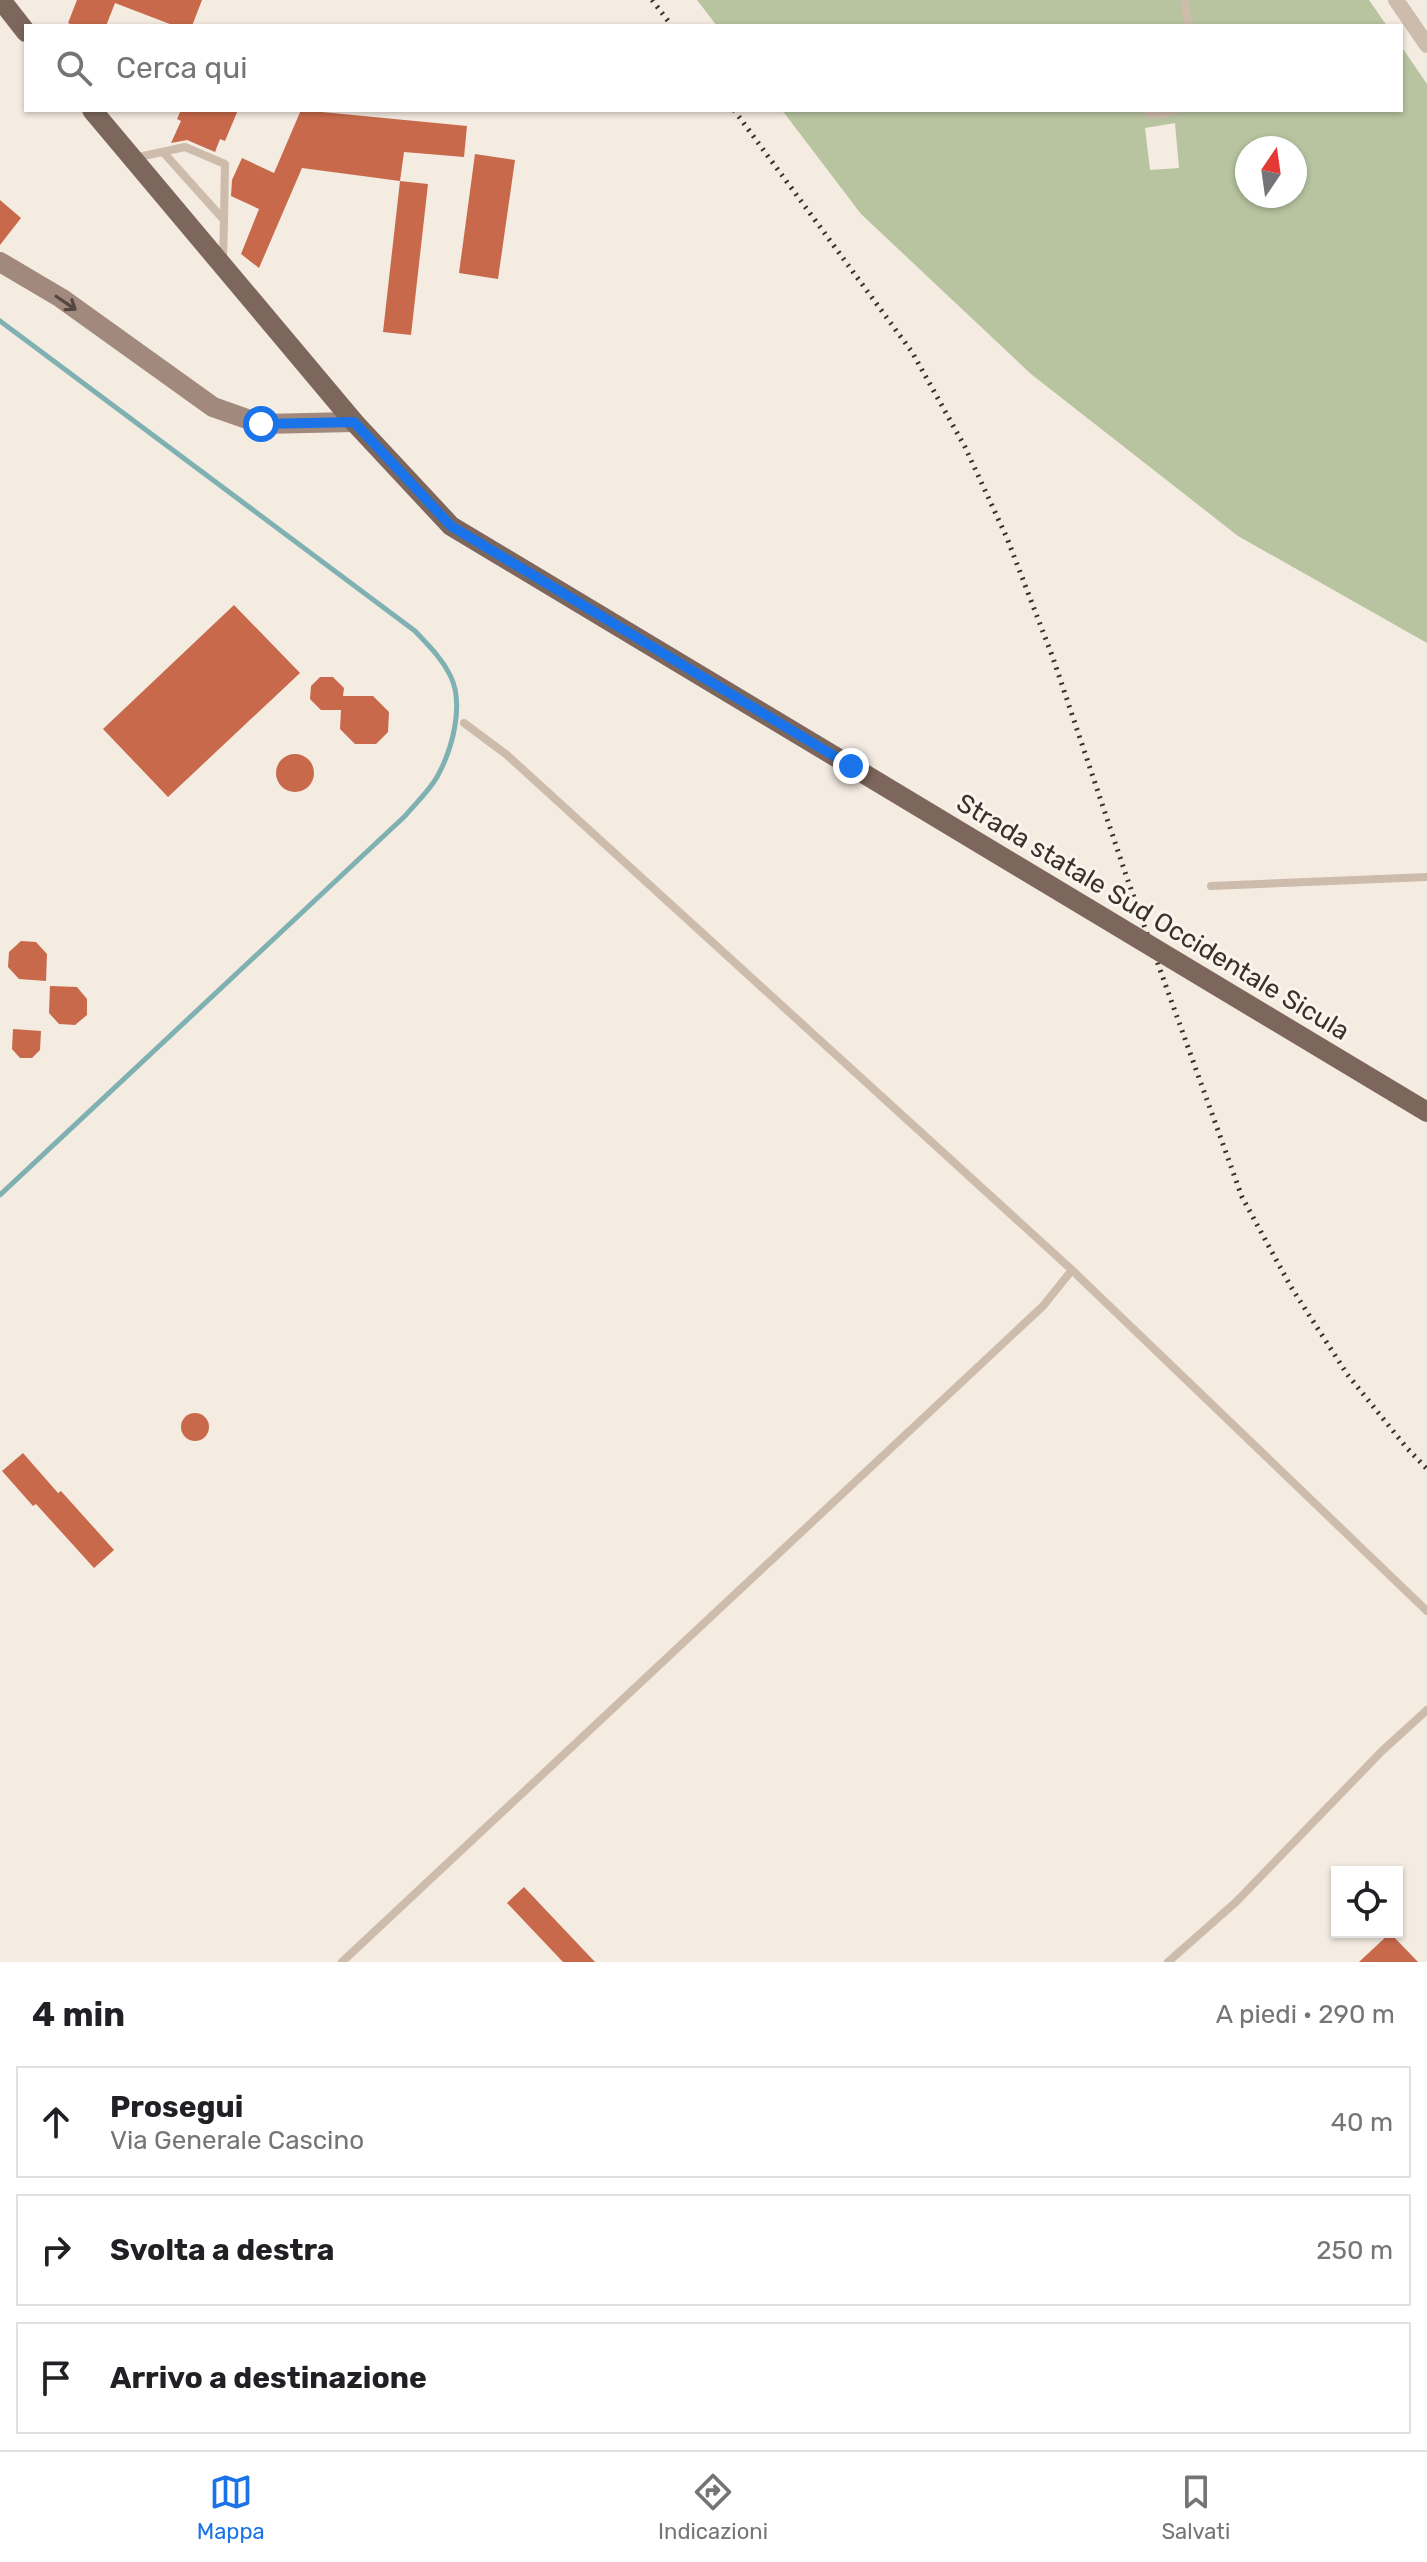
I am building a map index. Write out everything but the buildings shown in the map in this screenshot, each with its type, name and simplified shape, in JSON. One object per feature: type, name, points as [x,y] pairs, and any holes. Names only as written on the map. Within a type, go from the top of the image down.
[{"type":"main road","points":[[1,0],[24,29]]},
{"type":"main road","name":"Strada statale Sud Occidentale Sicula","points":[[94,112],[354,422],[451,526],[1427,1112]]},
{"type":"street","points":[[1396,0],[1427,45]]},
{"type":"street","points":[[0,262],[61,298],[213,407],[261,424],[354,422]]},
{"type":"lane","points":[[1185,0],[1188,24]]},
{"type":"lane","points":[[1148,112],[1150,115],[1168,112]]},
{"type":"lane","points":[[133,159],[185,147],[225,164],[223,268]]},
{"type":"lane","points":[[163,152],[224,220]]},
{"type":"lane","points":[[464,723],[507,755],[1072,1270],[1427,1611]]},
{"type":"lane","points":[[1211,886],[1427,877]]},
{"type":"lane","points":[[342,1962],[1043,1306],[1072,1270]]},
{"type":"lane","points":[[1168,1962],[1236,1902],[1382,1751],[1427,1710]]},
{"type":"green space","points":[[697,0],[1369,0],[1386,24],[715,24]]},
{"type":"green space","points":[[1403,49],[1427,84],[1427,643],[1238,536],[1031,374],[861,214],[784,112],[1403,112]],"holes":[[[1175,123],[1179,168],[1150,170],[1145,128]]]},
{"type":"waterway","points":[[0,321],[415,631],[450,675],[456,699],[455,727],[442,766],[430,787],[405,816],[0,1195]]},
{"type":"railway","points":[[652,0],[670,24]]},
{"type":"railway","points":[[735,112],[912,352],[965,447],[1007,538],[1053,658],[1127,878],[1242,1197],[1291,1287],[1347,1374],[1427,1469]]},
{"type":"route","points":[[261,424],[354,422],[451,526],[851,766]]}]
